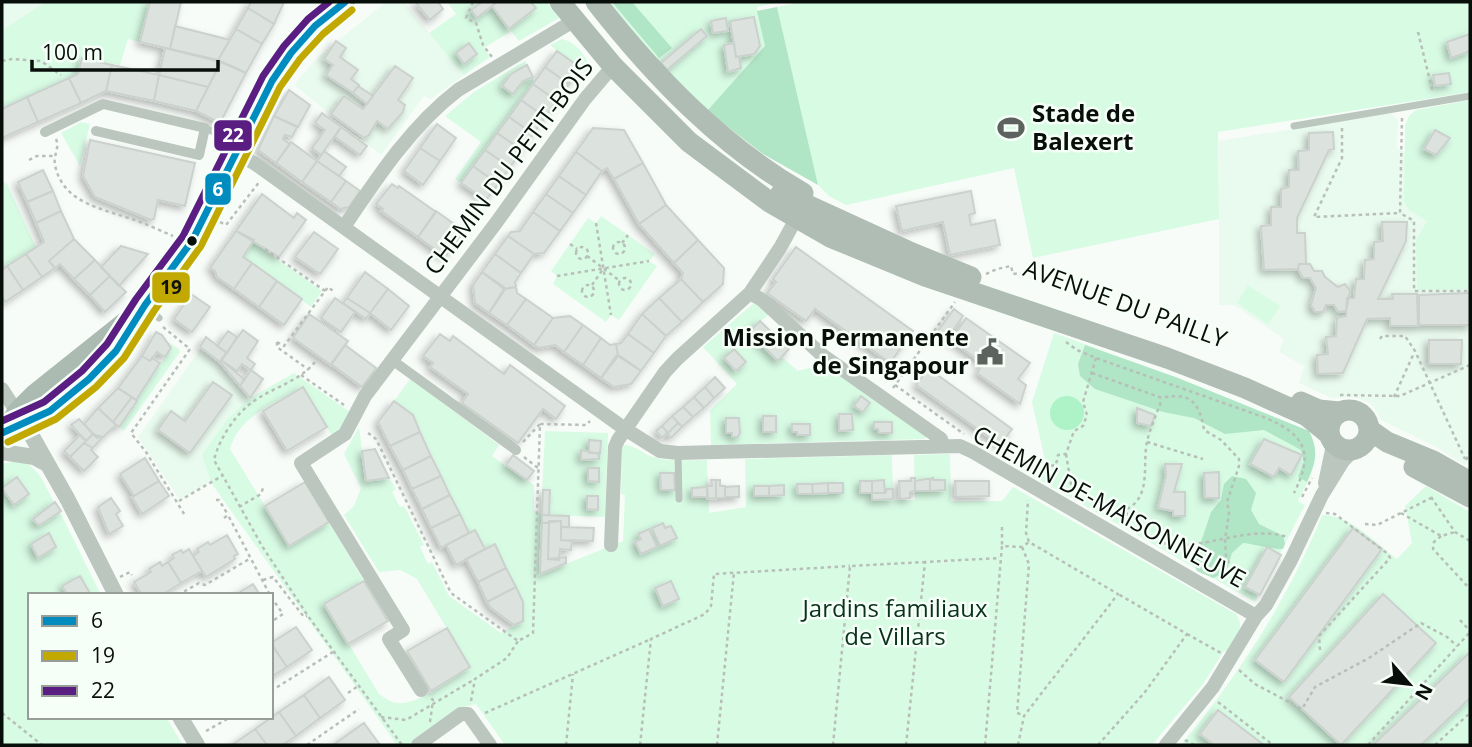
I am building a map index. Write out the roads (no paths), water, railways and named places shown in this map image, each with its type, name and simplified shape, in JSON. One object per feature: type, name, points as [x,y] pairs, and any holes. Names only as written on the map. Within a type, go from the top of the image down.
[{"type":"main road","points":[[13,424],[47,412],[100,366],[152,312],[192,241],[269,83],[317,24],[345,2]]},
{"type":"main road","name":"AVENUE DU PAILLY","points":[[560,2],[577,11],[613,66],[673,127],[709,158],[771,203],[845,244],[1245,388],[1307,416],[1330,437]]},
{"type":"main road","name":"AVENUE DU PAILLY","points":[[596,2],[662,81],[719,133],[790,185],[893,244]]},
{"type":"main road","points":[[577,11],[670,106],[720,150],[781,192]]},
{"type":"main road","name":"AVENUE DU PAILLY","points":[[781,192],[973,278],[1144,336],[1227,368],[1319,410],[1336,405]]},
{"type":"main road","name":"AVENUE DU PAILLY","points":[[781,192],[835,229],[903,266]]},
{"type":"main road","points":[[1468,471],[1417,461],[1381,450],[1340,449],[1330,437],[1336,405],[1360,412],[1370,430],[1387,442],[1417,461],[1470,497]]},
{"type":"main road","points":[[1356,449],[1367,441],[1370,430]]},
{"type":"street","points":[[344,227],[378,178],[441,103],[577,11]]},
{"type":"street","name":"CHEMIN DU PETIT-BOIS","points":[[440,296],[585,99],[613,66]]},
{"type":"street","points":[[48,131],[103,104],[205,128],[199,155],[96,131]]},
{"type":"street","name":"CHEMIN DE-MAISONNEUVE","points":[[237,148],[254,163],[625,429],[660,450],[678,453],[960,446],[1256,616]]},
{"type":"street","points":[[611,545],[615,447],[625,429],[677,359],[750,293],[797,217]]},
{"type":"street","points":[[750,293],[762,300],[821,355],[941,439],[943,446]]},
{"type":"street","points":[[421,690],[389,639],[404,630],[301,463],[345,433],[365,396],[440,296]]},
{"type":"street","points":[[392,360],[516,450]]},
{"type":"street","points":[[2,388],[13,424],[47,464],[115,593]]},
{"type":"street","points":[[1322,495],[1329,465],[1330,437]]},
{"type":"street","points":[[1167,745],[1234,663],[1256,616],[1266,605],[1279,582],[1322,495],[1343,461],[1356,449]]},
{"type":"street","points":[[2,452],[34,457],[47,464]]},
{"type":"street","points":[[418,745],[461,714],[475,714],[491,745]]},
{"type":"street","points":[[182,719],[201,739]]},
{"type":"lane","points":[[1294,126],[1470,96]]},
{"type":"lane","points":[[205,128],[237,148]]},
{"type":"lane","points":[[678,453],[679,499]]},
{"type":"place","name":"Stade de Balexert","points":[[1011,128]]},
{"type":"place","name":"Mission Permanente de Singapour","points":[[990,352]]},
{"type":"park label","name":"Jardins familiaux de Villars","points":[[895,623]]}]
